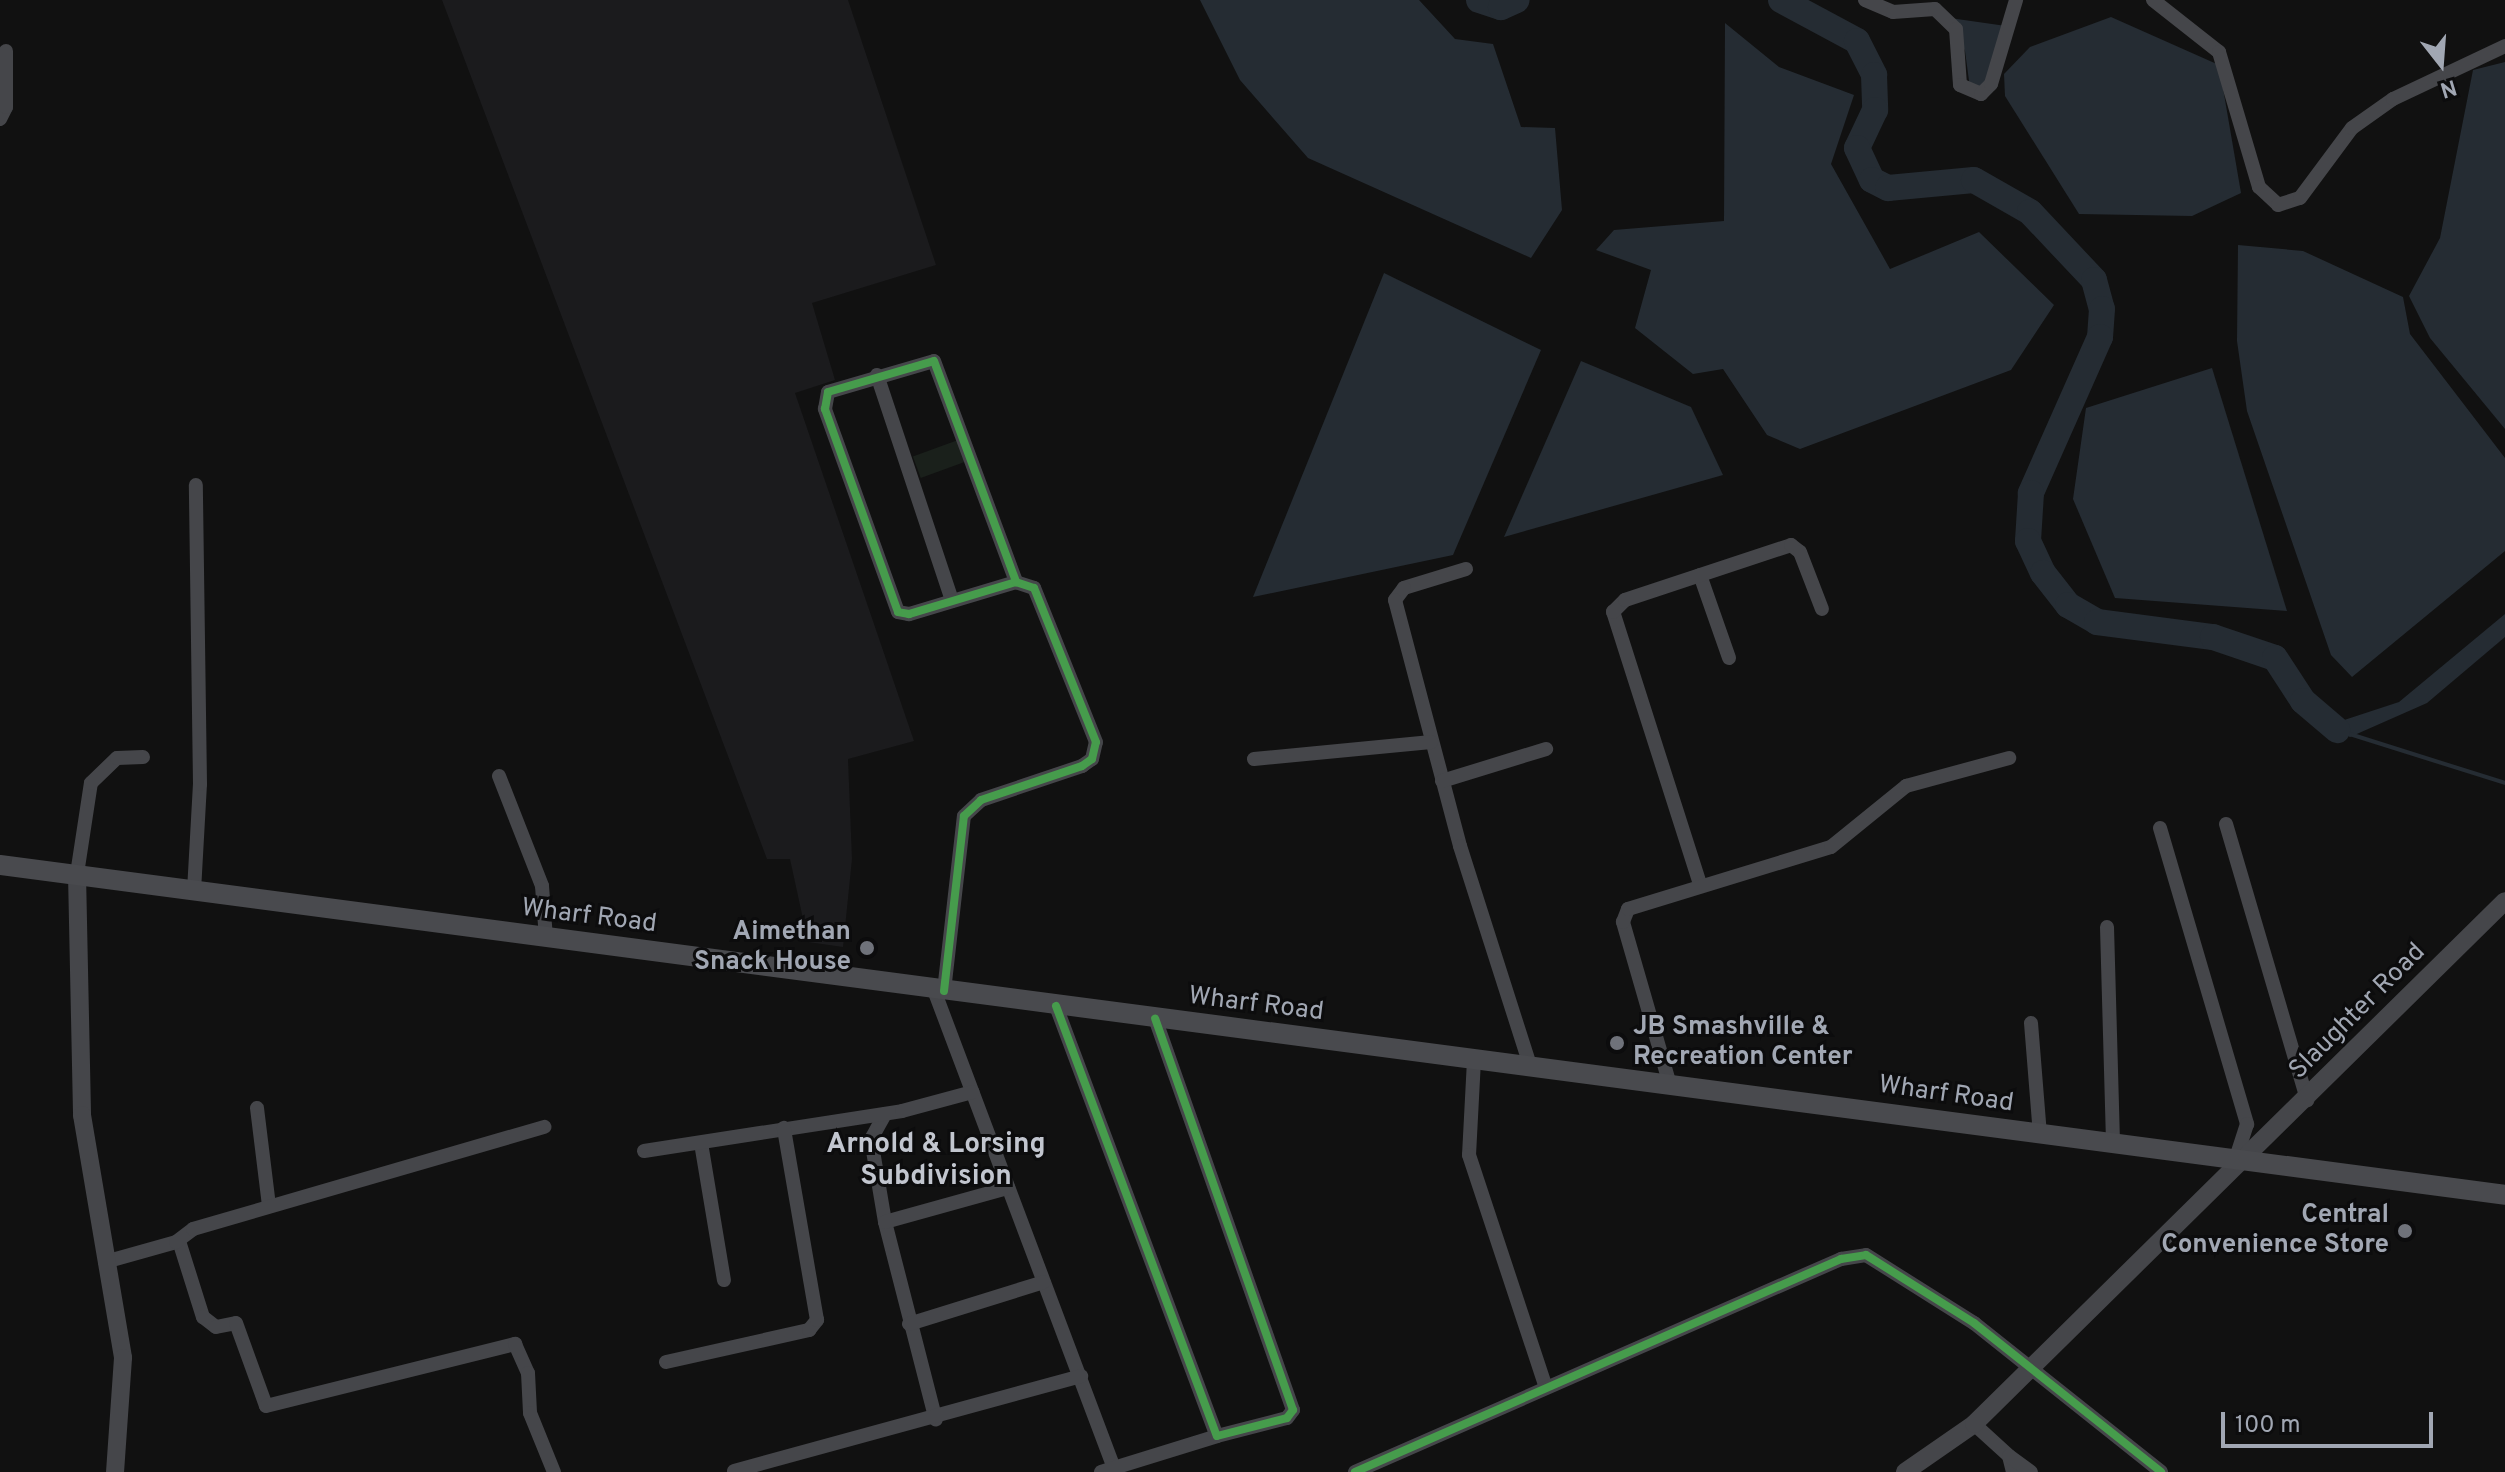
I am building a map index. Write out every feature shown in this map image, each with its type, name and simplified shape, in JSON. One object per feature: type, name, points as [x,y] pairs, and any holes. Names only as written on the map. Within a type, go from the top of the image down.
[{"type":"main road","name":"Wharf Road","points":[[0,865],[2505,1195]]},
{"type":"street","points":[[1865,0],[1893,12],[1935,9],[1956,29],[1960,85],[1981,94],[1991,84],[2016,0]]},
{"type":"street","points":[[2153,0],[2219,52],[2259,187],[2278,205],[2300,198],[2352,128],[2393,99],[2505,46]]},
{"type":"street","points":[[0,119],[6,107],[6,51]]},
{"type":"street","points":[[1016,582],[938,364],[929,360],[828,392],[825,409],[898,612],[952,601],[1016,582],[1034,588],[1046,606],[1095,752],[1082,766],[981,800],[964,816],[939,990],[1008,1188],[1081,1376],[1108,1470],[1287,1418],[1293,1410],[1155,1019]]},
{"type":"street","points":[[877,375],[952,601]]},
{"type":"street","points":[[194,891],[200,784],[196,485]]},
{"type":"street","points":[[1700,884],[1612,619],[1625,600],[1791,545],[1800,552],[1822,609]]},
{"type":"street","points":[[1466,569],[1404,588],[1395,600],[1442,781],[1531,1068]]},
{"type":"street","points":[[1700,575],[1729,658]]},
{"type":"street","points":[[1254,759],[1431,742]]},
{"type":"street","points":[[1442,781],[1546,749]]},
{"type":"street","points":[[115,1472],[123,1358],[105,1262],[77,1057],[77,874],[91,783],[117,758],[143,757]]},
{"type":"street","points":[[1670,1085],[1623,915],[1700,884],[1831,847],[1906,786],[2009,758]]},
{"type":"street","points":[[499,776],[542,886],[546,938]]},
{"type":"street","points":[[2226,824],[2307,1100]]},
{"type":"street","points":[[2160,828],[2247,1124],[2242,1158]]},
{"type":"street","name":"Slaughter Road","points":[[1905,1472],[1974,1424],[2242,1158],[2307,1100],[2505,901]]},
{"type":"street","points":[[2107,927],[2113,1144]]},
{"type":"street","points":[[1056,1006],[1217,1436]]},
{"type":"street","points":[[2031,1023],[2040,1134]]},
{"type":"street","points":[[1474,1060],[1469,1155],[1545,1385]]},
{"type":"street","points":[[644,1151],[885,1114],[973,1092]]},
{"type":"street","points":[[257,1108],[269,1206]]},
{"type":"street","points":[[885,1114],[871,1139],[885,1222],[936,1420]]},
{"type":"street","points":[[105,1262],[179,1241],[193,1229],[545,1127]]},
{"type":"street","points":[[666,1362],[809,1330],[817,1320],[784,1128]]},
{"type":"street","points":[[701,1143],[724,1280]]},
{"type":"street","points":[[885,1222],[1008,1188]]},
{"type":"street","points":[[179,1241],[203,1317],[216,1327],[236,1323],[266,1406],[515,1344],[528,1373],[530,1413],[554,1472]]},
{"type":"street","points":[[1355,1472],[1545,1385],[1670,1339],[1841,1259],[1866,1255],[2030,1367],[2161,1472]]},
{"type":"street","points":[[909,1324],[1044,1282]]},
{"type":"street","points":[[734,1471],[936,1420],[1081,1376]]},
{"type":"street","points":[[1974,1424],[2031,1472]]},
{"type":"street","points":[[2009,1456],[2013,1472]]},
{"type":"shaded area","points":[[442,0],[848,0],[936,265],[812,303],[835,380],[795,393],[914,741],[848,759],[852,859],[843,947],[808,942],[790,859],[767,859]]},
{"type":"shaded area","points":[[1200,0],[1419,0],[1455,39],[1493,44],[1521,127],[1555,128],[1562,210],[1531,258],[1308,158],[1240,80]]},
{"type":"shaded area","points":[[2111,17],[2219,65],[2241,193],[2192,216],[2079,214],[2005,96],[2004,74],[2030,47]]},
{"type":"shaded area","points":[[1950,18],[2013,27],[1990,86],[1970,88],[1965,51]]},
{"type":"shaded area","points":[[1725,23],[1779,67],[1854,95],[1831,164],[1890,269],[1979,232],[2054,305],[2011,370],[1800,449],[1767,435],[1723,369],[1693,374],[1635,328],[1651,270],[1596,250],[1614,230],[1724,221]]},
{"type":"shaded area","points":[[2505,62],[2505,429],[2430,338],[2409,296],[2440,238],[2473,70]]},
{"type":"shaded area","points":[[2238,245],[2303,251],[2403,297],[2410,334],[2505,458],[2505,551],[2352,677],[2331,655],[2247,411],[2237,341]]},
{"type":"shaded area","points":[[1384,273],[1541,350],[1453,555],[1253,597]]},
{"type":"shaded area","points":[[1581,361],[1691,407],[1723,475],[1504,537]]},
{"type":"shaded area","points":[[2212,368],[2287,611],[2115,598],[2073,499],[2086,408]]},
{"type":"shaded area","points":[[958,440],[966,462],[921,478],[913,456]]},
{"type":"shaded area","points":[[2505,614],[2505,637],[2427,703],[2350,737],[2329,725],[2399,702]]},
{"type":"waterway","points":[[1479,0],[1501,7],[1517,0]]},
{"type":"waterway","points":[[1781,0],[1857,41],[1874,75],[1875,110],[1857,148],[1872,180],[1888,188],[1974,180],[2030,212],[2094,280],[2102,309],[2100,337],[2031,493],[2028,541],[2043,573],[2068,605],[2097,622],[2213,637],[2275,658],[2303,701],[2337,730]]},
{"type":"waterway","points":[[2337,730],[2505,783]]},
{"type":"cycle path","points":[[944,991],[964,816],[981,800],[1082,766],[1092,759],[1096,742],[1034,588],[1016,582],[909,614],[898,612],[825,409],[828,392],[934,361],[1016,582]]},
{"type":"cycle path","points":[[1056,1006],[1217,1436],[1287,1418],[1293,1410],[1155,1019]]},
{"type":"cycle path","points":[[1355,1472],[1841,1259],[1866,1255],[1974,1323],[2161,1472]]},
{"type":"place","name":"Aimethan Snack House","points":[[867,948]]},
{"type":"place","name":"JB Smashville & Recreation Center","points":[[1617,1043]]},
{"type":"place","name":"Central Convenience Store","points":[[2405,1231]]},
{"type":"district","name":"Arnold & Lorsing Subdivision","points":[[936,1161]]}]
